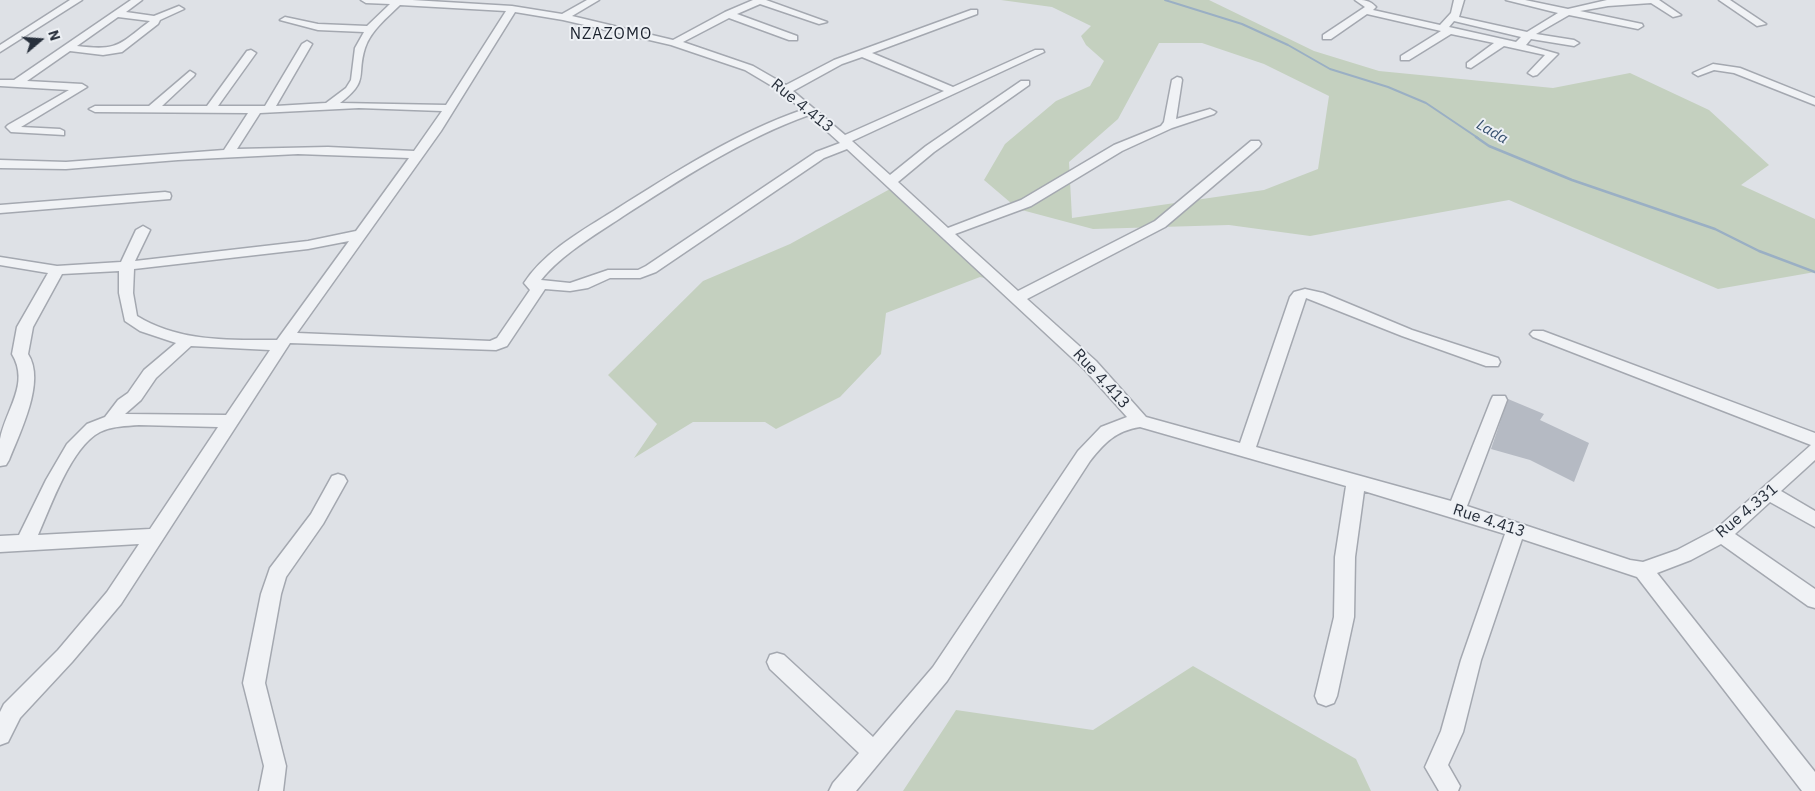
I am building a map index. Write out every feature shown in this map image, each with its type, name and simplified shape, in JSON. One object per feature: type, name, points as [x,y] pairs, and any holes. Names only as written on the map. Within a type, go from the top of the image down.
[{"type":"street","points":[[0,50],[77,0]]},
{"type":"street","points":[[0,92],[10,83],[67,48],[136,0]]},
{"type":"street","name":"Rue 4.413","points":[[366,0],[436,2],[512,9],[563,17],[674,43],[749,68],[786,90],[947,233],[1090,365],[1140,421],[1457,510],[1630,568],[1643,570]]},
{"type":"street","points":[[563,17],[594,0]]},
{"type":"street","points":[[674,43],[728,14],[760,0],[822,22]]},
{"type":"street","points":[[1328,37],[1371,7],[1360,0]]},
{"type":"street","points":[[1405,58],[1444,30],[1456,14],[1459,0]]},
{"type":"street","points":[[1510,0],[1638,26]]},
{"type":"street","points":[[1519,45],[1537,28],[1567,12],[1598,3],[1653,0],[1676,15]]},
{"type":"street","points":[[1724,0],[1761,24]]},
{"type":"street","points":[[330,105],[350,90],[356,80],[360,48],[370,29],[398,2]]},
{"type":"street","points":[[116,14],[155,19],[179,9]]},
{"type":"street","points":[[0,735],[12,711],[65,656],[114,598],[229,421],[450,108],[512,9]]},
{"type":"street","points":[[1366,11],[1553,54],[1542,62],[1533,73]]},
{"type":"street","points":[[786,90],[838,62],[865,54],[974,12]]},
{"type":"street","points":[[728,14],[793,38]]},
{"type":"street","points":[[1452,18],[1529,36],[1574,43]]},
{"type":"street","points":[[67,48],[103,52],[118,50],[154,24],[155,19]]},
{"type":"street","points":[[285,20],[318,27],[370,29]]},
{"type":"street","points":[[1471,65],[1502,42]]},
{"type":"street","points":[[227,155],[262,110],[307,44]]},
{"type":"street","points":[[531,282],[570,287],[583,285],[608,274],[640,274],[651,269],[820,155],[951,90],[1039,52]]},
{"type":"street","points":[[210,110],[251,53]]},
{"type":"street","points":[[865,54],[951,90]]},
{"type":"street","points":[[1698,73],[1713,67],[1736,70],[1815,102]]},
{"type":"street","points":[[152,109],[190,74]]},
{"type":"street","points":[[1169,125],[1177,80]]},
{"type":"street","points":[[890,182],[930,149],[1026,82]]},
{"type":"street","points":[[10,83],[82,87],[12,127],[15,130],[60,133]]},
{"type":"street","points":[[95,109],[262,110],[330,105],[450,108]]},
{"type":"street","points":[[531,282],[554,257],[656,190],[768,127],[810,111]]},
{"type":"street","points":[[947,233],[1026,203],[1118,148],[1154,135],[1169,125],[1210,112]]},
{"type":"street","points":[[1017,298],[1160,224],[1255,144]]},
{"type":"street","points":[[0,164],[93,163],[227,155],[374,152],[418,155]]},
{"type":"street","points":[[0,209],[165,196]]},
{"type":"street","points":[[143,230],[130,249],[125,266],[126,298],[130,318],[144,329],[189,340],[225,346],[284,342],[491,346],[502,342],[538,289],[531,282]]},
{"type":"street","points":[[0,261],[57,270],[125,266],[332,242],[361,234]]},
{"type":"street","points":[[0,460],[4,441],[26,377],[28,365],[20,354],[25,327],[57,270]]},
{"type":"street","points":[[1246,450],[1297,296],[1301,294],[1318,296],[1407,333],[1492,362]]},
{"type":"street","points":[[1538,334],[1815,440]]},
{"type":"street","points":[[111,421],[124,404],[135,396],[136,390],[143,382],[189,340]]},
{"type":"street","points":[[1457,510],[1499,400]]},
{"type":"street","points":[[25,542],[75,448],[84,435],[94,427],[111,421],[229,421]]},
{"type":"street","points":[[841,791],[940,674],[1084,456],[1106,430],[1118,423],[1140,421]]},
{"type":"street","name":"Rue 4.331","points":[[1643,570],[1684,554],[1722,535],[1812,456]]},
{"type":"street","points":[[271,791],[274,766],[254,683],[272,594],[277,574],[317,519],[338,481]]},
{"type":"street","points":[[1326,696],[1344,617],[1345,557],[1356,481]]},
{"type":"street","points":[[1770,493],[1815,520]]},
{"type":"street","points":[[1449,786],[1436,767],[1452,732],[1472,660],[1516,530]]},
{"type":"street","points":[[1722,535],[1815,600]]},
{"type":"street","points":[[0,544],[154,536]]},
{"type":"street","points":[[1643,570],[1740,691],[1815,790]]},
{"type":"street","points":[[776,662],[873,752]]},
{"type":"green space","points":[[1001,0],[1209,0],[1314,51],[1379,71],[1553,88],[1630,73],[1709,110],[1769,165],[1741,185],[1815,219],[1815,272],[1718,289],[1509,200],[1310,236],[1229,225],[1093,229],[1018,209],[984,180],[1005,144],[1056,101],[1090,86],[1104,61],[1086,45],[1081,36],[1091,26],[1052,7]],"holes":[[[1159,43],[1202,43],[1264,64],[1329,96],[1318,169],[1264,190],[1072,218],[1069,162],[1118,119]]]},
{"type":"green space","points":[[890,189],[998,281],[980,277],[886,313],[881,354],[840,397],[776,429],[765,422],[693,422],[634,458],[657,424],[608,375],[703,281],[790,244]]},
{"type":"green space","points":[[1193,666],[1356,759],[1371,791],[903,791],[956,710],[1093,730]]},
{"type":"building","points":[[1508,399],[1544,414],[1540,420],[1589,443],[1574,482],[1530,460],[1491,449]]},
{"type":"waterway","name":"Lada","points":[[1165,0],[1242,24],[1288,45],[1330,69],[1388,87],[1426,103],[1478,138]]},
{"type":"waterway","name":"Lada","points":[[1476,137],[1489,146],[1572,180],[1715,229],[1759,251],[1815,272]]},
{"type":"district","name":"NZAZOMO","points":[[611,34]]}]
